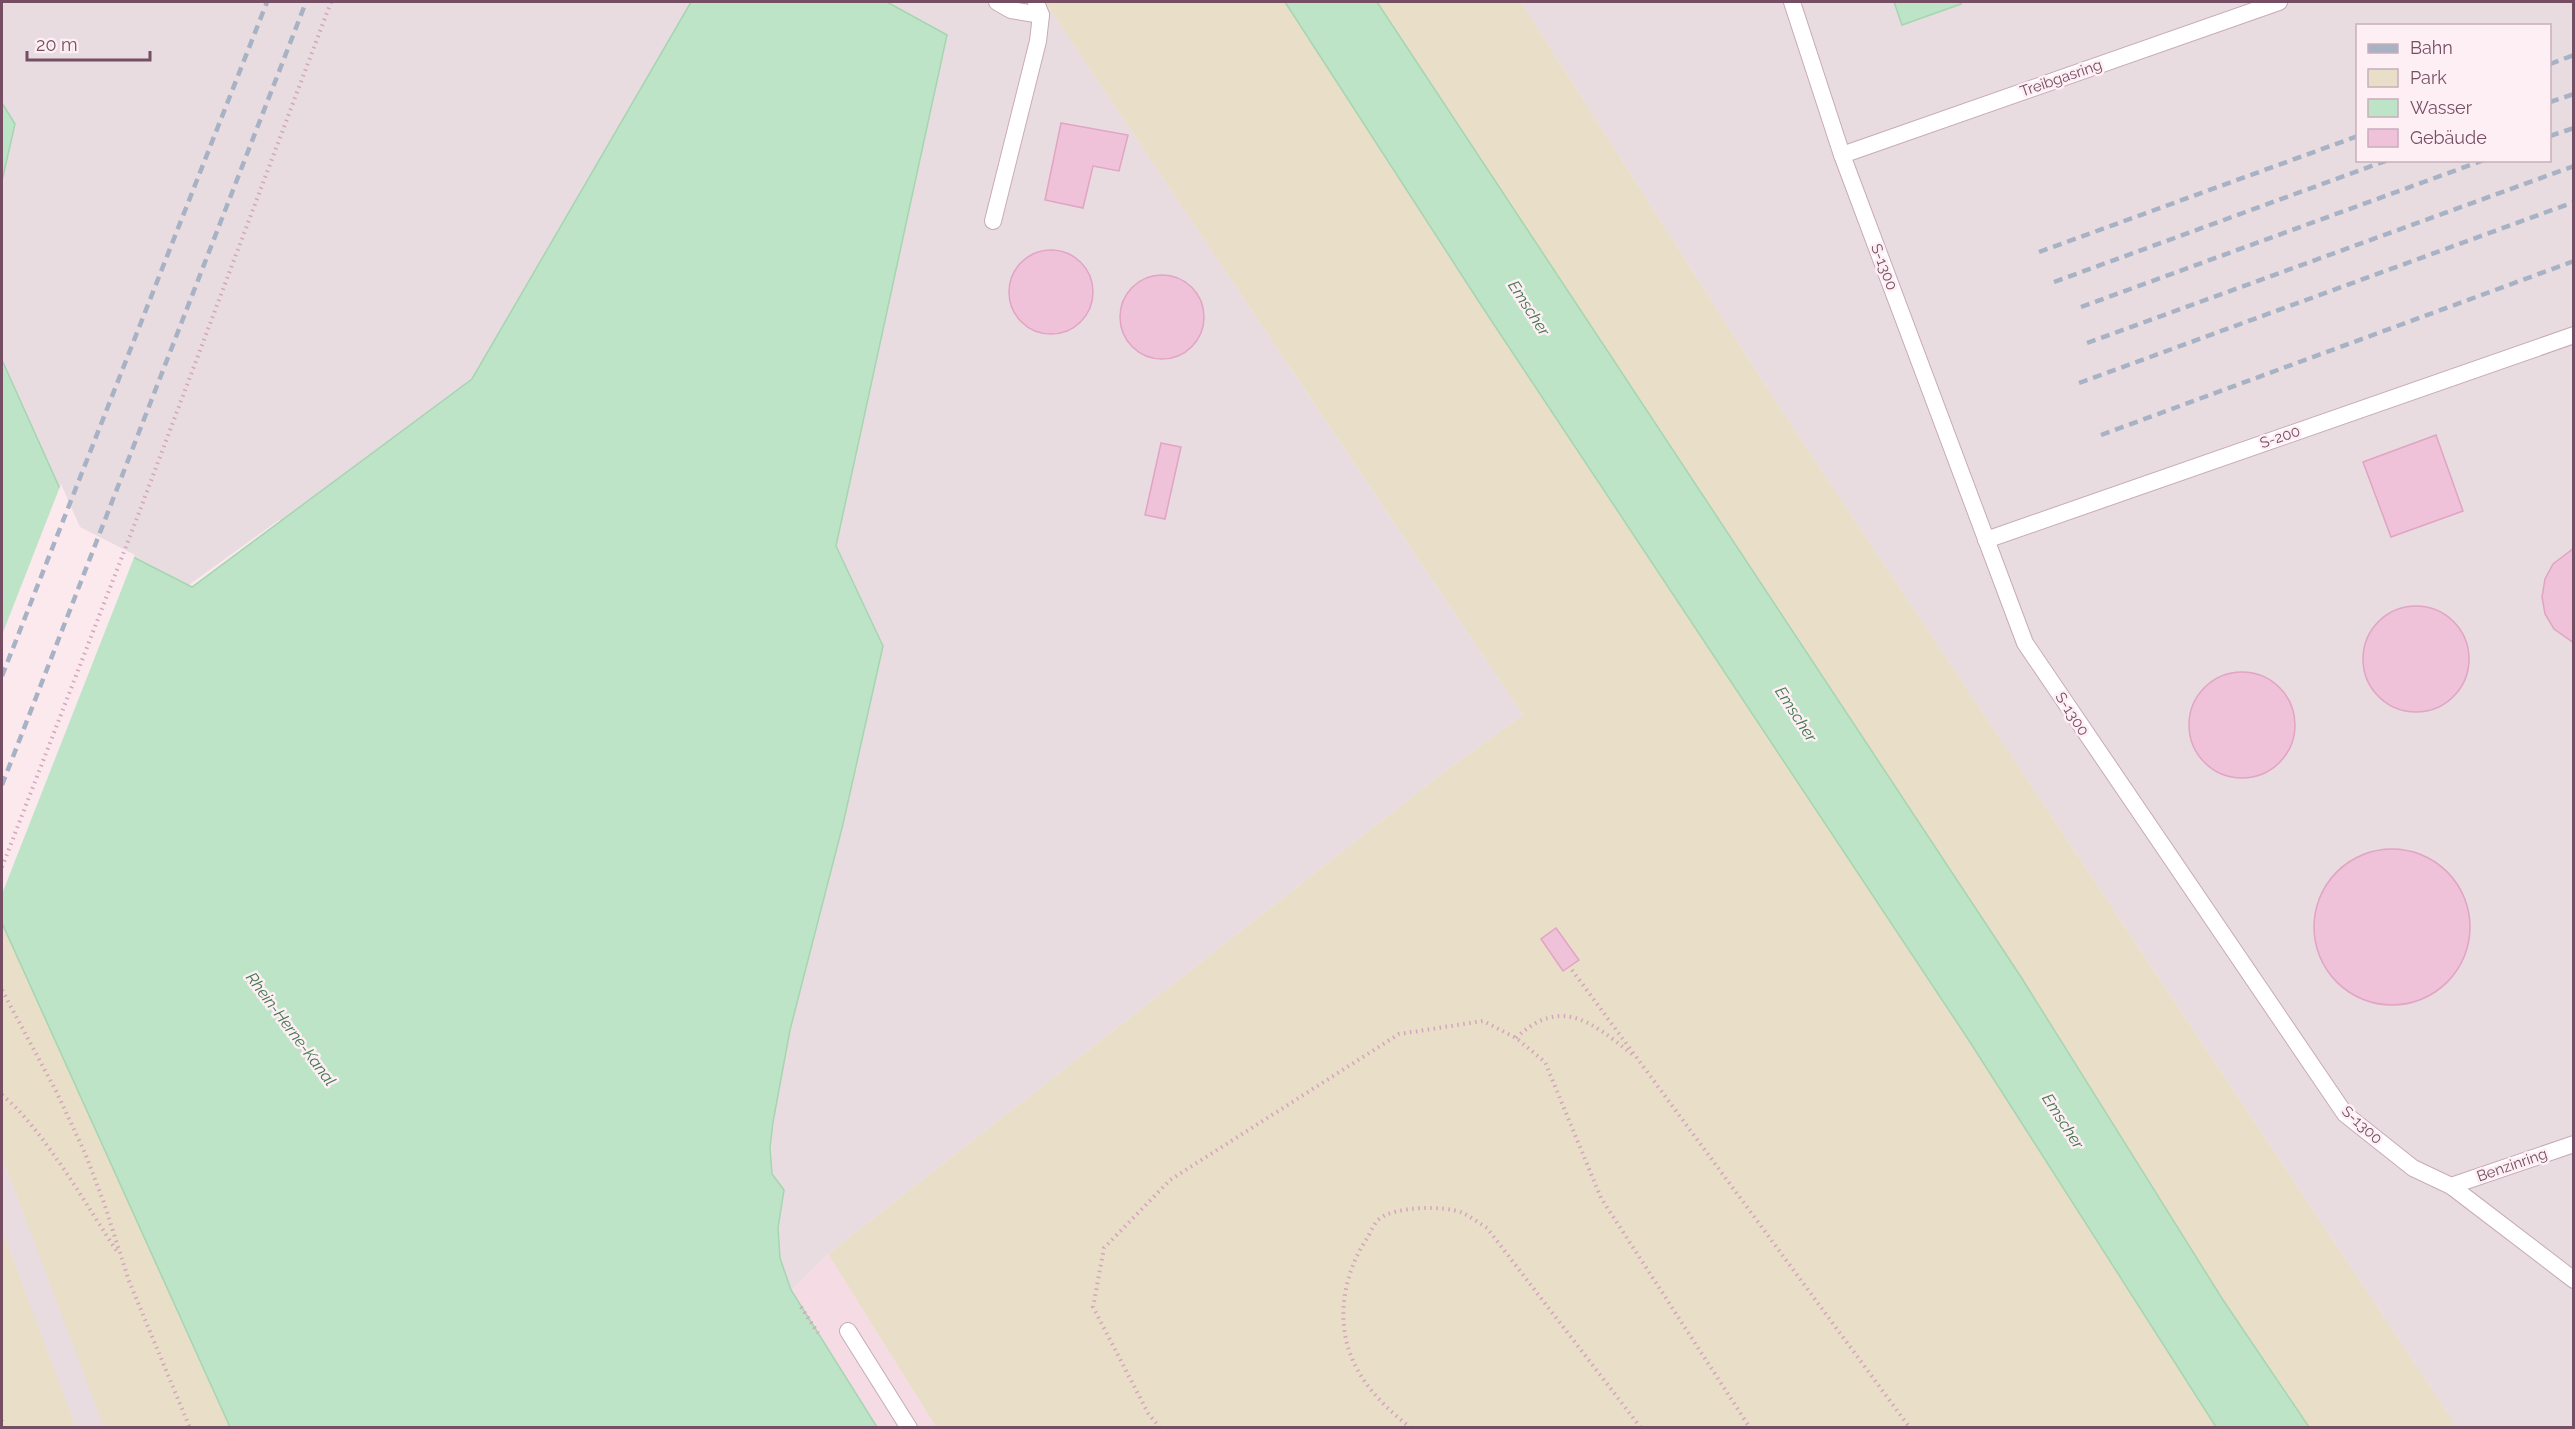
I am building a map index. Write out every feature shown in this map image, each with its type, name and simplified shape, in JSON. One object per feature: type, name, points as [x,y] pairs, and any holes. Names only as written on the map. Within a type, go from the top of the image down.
[{"type":"lane","points":[[993,221],[1038,41],[1039,8],[1011,10],[997,2]]},
{"type":"lane","name":"S-1300","points":[[1792,2],[1842,155],[2025,643],[2105,764],[2345,1114],[2413,1168],[2451,1186],[2574,1280]]},
{"type":"lane","name":"Treibgasring","points":[[1842,155],[2279,2]]},
{"type":"lane","name":"S-200","points":[[1986,540],[2574,335]]},
{"type":"lane","name":"Benzinring","points":[[2451,1186],[2574,1144]]},
{"type":"lane","points":[[848,1331],[909,1428]]},
{"type":"path","points":[[2,867],[332,2]]},
{"type":"path","points":[[1572,970],[1910,1428]]},
{"type":"path","points":[[2,990],[56,1091],[85,1153],[104,1203],[120,1258],[190,1428]]},
{"type":"path","points":[[1516,1038],[1531,1023],[1567,1014],[1600,1028],[1638,1059]]},
{"type":"path","points":[[1160,1428],[1148,1413],[1093,1307],[1104,1248],[1170,1180],[1399,1034],[1483,1021],[1516,1038],[1545,1062],[1601,1198],[1750,1428]]},
{"type":"path","points":[[2,1095],[13,1104],[41,1140],[120,1258]]},
{"type":"path","points":[[1411,1428],[1371,1391],[1353,1361],[1346,1331],[1343,1293],[1352,1262],[1379,1220],[1401,1211],[1434,1208],[1462,1212],[1486,1228],[1641,1428]]},
{"type":"shaded area","points":[[2,2],[1045,2],[1523,715],[1444,772],[828,1254],[791,1291],[279,520],[164,603],[65,548],[2,445]]},
{"type":"shaded area","points":[[1521,2],[2573,2],[2573,1427],[2457,1427],[1769,391]]},
{"type":"shaded area","points":[[2,1157],[104,1427],[75,1427],[2,1229]]},
{"type":"shaded area","points":[[828,1254],[936,1427],[877,1427],[791,1291]]},
{"type":"green space","points":[[1045,2],[1521,2],[1769,391],[2457,1427],[936,1427],[828,1254],[1444,772],[1523,715]]},
{"type":"green space","points":[[2,923],[230,1427],[104,1427],[2,1157]]},
{"type":"green space","points":[[2,1229],[74,1422],[75,1427],[2,1427]]},
{"type":"water","name":"Rhein-Herne-Kanal","points":[[691,2],[887,2],[947,35],[836,546],[883,646],[843,824],[790,1030],[770,1148],[772,1174],[784,1190],[778,1228],[780,1258],[791,1290],[877,1427],[230,1427],[2,923],[2,360],[78,529],[192,587],[472,379]]},
{"type":"water","name":"Emscher","points":[[1285,2],[1377,2],[2021,977],[2223,1300],[2309,1427],[2216,1427],[1968,1039],[1483,308]]},
{"type":"water","points":[[1894,2],[1960,2],[1961,4],[1902,25]]},
{"type":"water","points":[[2,103],[15,124],[2,181]]},
{"type":"pier","points":[[61,484],[80,527],[135,555],[2,894],[2,635]]},
{"type":"building","points":[[1061,123],[1128,135],[1119,171],[1093,166],[1083,208],[1045,200]]},
{"type":"building","points":[[1051,250],[1067,253],[1081,262],[1090,276],[1093,292],[1090,308],[1081,322],[1067,331],[1051,334],[1035,331],[1021,322],[1012,308],[1009,292],[1012,276],[1021,262],[1035,253]]},
{"type":"building","points":[[1162,275],[1178,278],[1192,287],[1201,301],[1204,317],[1201,333],[1192,347],[1178,356],[1162,359],[1146,356],[1132,347],[1123,333],[1120,317],[1123,301],[1132,287],[1146,278]]},
{"type":"building","points":[[2436,435],[2463,511],[2391,537],[2363,462]]},
{"type":"building","points":[[1161,443],[1181,447],[1165,519],[1145,515]]},
{"type":"building","points":[[2574,548],[2574,643],[2554,629],[2545,614],[2542,597],[2545,579],[2553,564]]},
{"type":"building","points":[[2416,606],[2436,610],[2453,622],[2465,639],[2469,659],[2465,679],[2453,696],[2436,708],[2416,712],[2396,708],[2379,696],[2367,679],[2363,659],[2367,639],[2379,622],[2396,610]]},
{"type":"building","points":[[2242,672],[2262,676],[2279,688],[2291,705],[2295,725],[2291,745],[2279,762],[2262,774],[2242,778],[2222,774],[2205,762],[2193,745],[2189,725],[2193,705],[2205,688],[2222,676]]},
{"type":"building","points":[[2392,849],[2422,855],[2447,872],[2464,897],[2470,927],[2464,957],[2447,982],[2422,999],[2392,1005],[2362,999],[2337,982],[2320,957],[2314,927],[2320,897],[2337,872],[2362,855]]},
{"type":"building","points":[[1556,928],[1579,960],[1563,971],[1541,939]]},
{"type":"railway","points":[[2,676],[267,2]]},
{"type":"railway","points":[[2,785],[306,2]]},
{"type":"railway","points":[[2551,64],[2574,55]]},
{"type":"railway","points":[[2551,102],[2574,94]]},
{"type":"railway","points":[[2551,136],[2574,128]]},
{"type":"railway","points":[[2039,252],[2356,137]]},
{"type":"railway","points":[[2054,282],[2383,162]]},
{"type":"railway","points":[[2081,307],[2479,162]]},
{"type":"railway","points":[[2087,343],[2574,166]]},
{"type":"railway","points":[[2079,383],[2574,202]]},
{"type":"railway","points":[[2101,435],[2574,261]]}]
